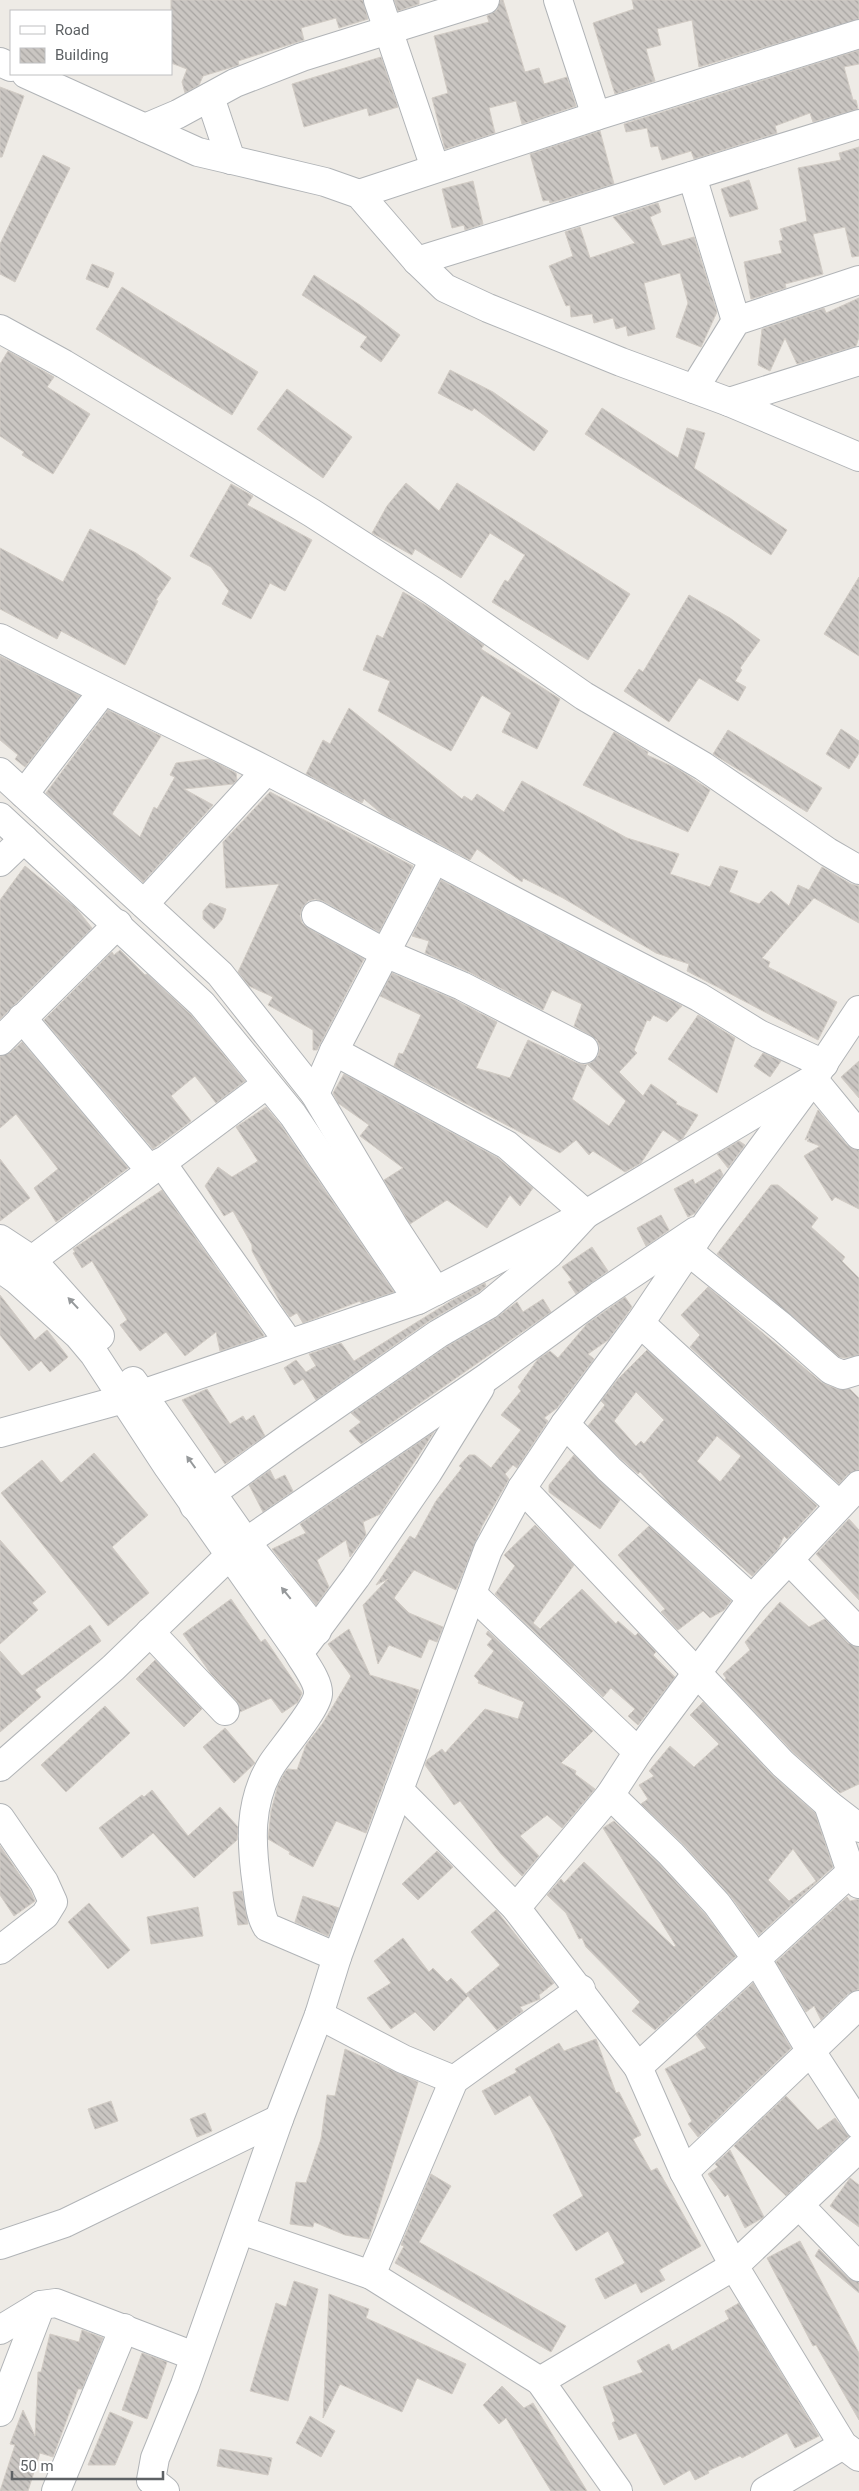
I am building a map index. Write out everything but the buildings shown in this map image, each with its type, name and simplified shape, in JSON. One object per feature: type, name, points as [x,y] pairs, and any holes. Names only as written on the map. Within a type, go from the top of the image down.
[{"type":"street","points":[[378,0],[435,168]]},
{"type":"street","points":[[145,128],[235,83],[302,57],[485,0]]},
{"type":"street","points":[[558,0],[596,116]]},
{"type":"street","points":[[359,194],[596,116],[859,34]]},
{"type":"street","points":[[28,75],[198,152],[325,182],[359,194],[417,261],[445,288],[488,308],[729,402],[859,457]]},
{"type":"street","points":[[210,97],[231,160]]},
{"type":"street","points":[[417,261],[859,124]]},
{"type":"street","points":[[692,176],[736,321]]},
{"type":"street","points":[[694,389],[736,321],[859,280]]},
{"type":"street","points":[[0,329],[64,364],[312,513],[433,591],[584,696],[703,766],[828,852],[859,870]]},
{"type":"street","points":[[729,402],[859,361]]},
{"type":"street","points":[[0,638],[103,692],[140,706],[699,998],[818,1071],[859,1135]]},
{"type":"street","points":[[24,794],[103,692]]},
{"type":"street","points":[[144,904],[266,771]]},
{"type":"street","points":[[0,772],[220,974],[315,1094],[394,1227],[427,1296]]},
{"type":"street","points":[[0,817],[118,924],[202,1004],[293,1115],[427,1296]]},
{"type":"street","points":[[0,862],[24,839]]},
{"type":"street","points":[[315,1094],[334,1051],[434,860]]},
{"type":"street","points":[[316,915],[385,953],[471,990],[584,1049]]},
{"type":"street","points":[[0,1041],[118,924]]},
{"type":"street","points":[[163,2489],[151,2480],[155,2458],[178,2405],[279,2119],[319,2014],[337,1957],[488,1550],[522,1488],[564,1424],[640,1322],[706,1223],[818,1071],[859,1010]]},
{"type":"street","points":[[22,1018],[156,1166],[288,1343]]},
{"type":"street","points":[[334,1051],[507,1145],[586,1214]]},
{"type":"street","points":[[0,1433],[132,1397],[427,1296],[586,1214],[818,1071]]},
{"type":"street","points":[[16,1269],[266,1084]]},
{"type":"street","points":[[203,1499],[438,1334],[500,1296],[549,1254],[586,1214]]},
{"type":"street","points":[[0,1768],[150,1632],[237,1549],[486,1378],[599,1296],[706,1223]]},
{"type":"street","points":[[0,1239],[16,1269],[78,1335],[100,1349],[237,1549],[315,1683],[318,1695],[311,1711],[264,1778],[257,1796],[252,1827],[253,1858],[262,1912],[267,1927],[337,1957]]},
{"type":"street","points":[[688,1251],[782,1327],[831,1370],[843,1375],[859,1370]]},
{"type":"street","points":[[640,1322],[838,1504]]},
{"type":"street","points":[[298,1652],[317,1631],[428,1472],[486,1378]]},
{"type":"street","points":[[564,1424],[610,1469],[752,1599]]},
{"type":"street","points":[[516,1908],[610,1795],[638,1752],[752,1599],[838,1504],[859,1485]]},
{"type":"street","points":[[522,1488],[783,1764],[828,1804],[859,1828]]},
{"type":"street","points":[[237,1549],[317,1631]]},
{"type":"street","points":[[789,1560],[859,1632]]},
{"type":"street","points":[[472,1594],[638,1752]]},
{"type":"street","points":[[150,1632],[225,1711]]},
{"type":"street","points":[[399,1790],[516,1908],[581,1989],[638,2067],[684,2172],[734,2266],[851,2451],[765,2491]]},
{"type":"street","points":[[610,1795],[671,1854],[716,1904],[756,1958],[812,2052],[859,2125]]},
{"type":"street","points":[[638,2067],[756,1958],[855,1878],[828,1804]]},
{"type":"street","points":[[0,1818],[44,1882],[53,1902],[45,1915],[0,1950]]},
{"type":"street","points":[[370,2275],[454,2080],[581,1989]]},
{"type":"street","points":[[684,2172],[812,2052],[859,2005]]},
{"type":"street","points":[[319,2014],[403,2059],[454,2080]]},
{"type":"street","points":[[0,2245],[65,2223],[279,2119]]},
{"type":"street","points":[[540,2381],[734,2266],[800,2206],[859,2148]]},
{"type":"street","points":[[800,2206],[859,2267]]},
{"type":"street","points":[[241,2230],[370,2275],[540,2381],[618,2491]]},
{"type":"street","points":[[0,2330],[41,2305],[56,2303],[194,2356]]},
{"type":"street","points":[[0,2412],[41,2305]]},
{"type":"street","points":[[56,2491],[124,2328]]}]
